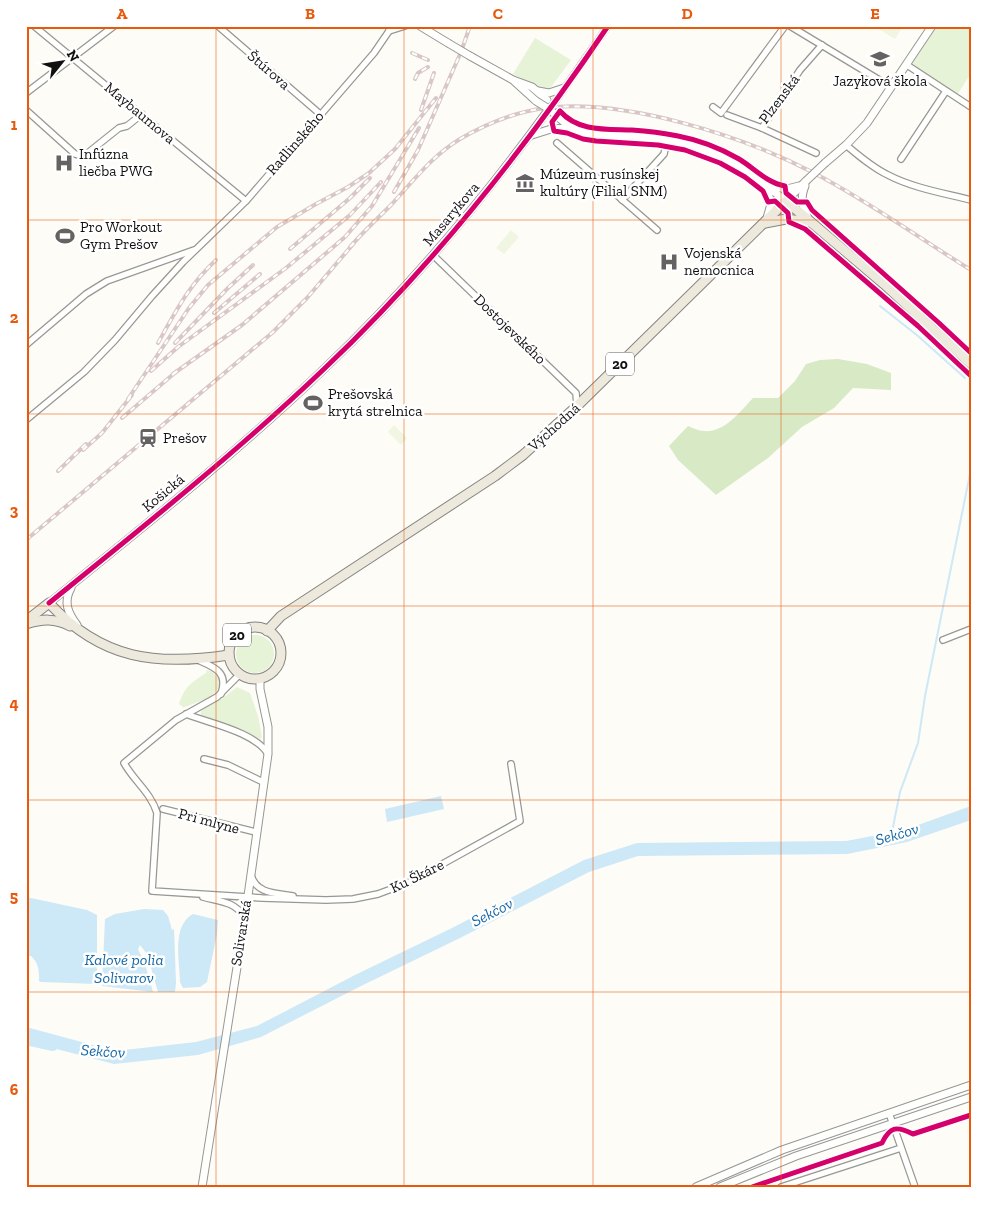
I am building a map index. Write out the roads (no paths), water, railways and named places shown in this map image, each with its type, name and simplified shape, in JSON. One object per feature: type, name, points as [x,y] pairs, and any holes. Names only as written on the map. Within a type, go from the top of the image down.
[{"type":"main road","points":[[786,201],[884,284],[971,364]]},
{"type":"main road","name":"Východná","points":[[267,630],[281,616],[496,476],[522,455],[577,406],[786,201]]},
{"type":"main road","points":[[765,223],[786,218],[811,222]]},
{"type":"main road","name":"20","points":[[49,602],[82,631],[114,649],[136,656],[159,660],[230,655]]},
{"type":"main road","name":"Košická","points":[[26,623],[49,602]]},
{"type":"main road","points":[[26,623],[43,619],[60,621],[82,631]]},
{"type":"main road","name":"20","points":[[240,674],[231,662],[230,647],[238,634],[253,628],[267,630],[279,642],[281,658],[274,672],[260,679]]},
{"type":"main road","points":[[240,674],[246,678],[260,679]]},
{"type":"street","name":"Maybaumova","points":[[34,26],[246,201]]},
{"type":"street","points":[[26,93],[114,26]]},
{"type":"street","name":"Štúrova","points":[[218,26],[320,114]]},
{"type":"street","name":"Radlinského","points":[[26,420],[84,372],[115,340],[152,296],[246,201],[374,53],[389,29],[405,26]]},
{"type":"street","points":[[420,26],[513,80],[532,87],[547,100],[549,109]]},
{"type":"street","name":"Masarykova","points":[[291,400],[342,351],[434,255],[529,137],[608,26]]},
{"type":"street","points":[[724,114],[785,26]]},
{"type":"street","name":"Východná","points":[[786,201],[846,146],[867,123],[932,26]]},
{"type":"street","points":[[792,27],[891,87]]},
{"type":"street","name":"Plzenská","points":[[713,107],[724,114],[762,128],[800,70],[822,45]]},
{"type":"street","points":[[907,65],[971,107]]},
{"type":"street","points":[[513,80],[536,101],[549,109],[571,128]]},
{"type":"street","points":[[538,91],[549,93],[564,88]]},
{"type":"street","points":[[901,159],[946,90]]},
{"type":"street","points":[[26,110],[75,154],[84,156],[120,128],[127,126],[142,114]]},
{"type":"street","points":[[529,137],[537,132],[571,128],[596,135],[667,140],[704,150],[724,158],[743,168],[786,201]]},
{"type":"street","points":[[762,128],[816,153]]},
{"type":"street","points":[[622,200],[664,154],[667,140]]},
{"type":"street","points":[[557,143],[658,230]]},
{"type":"street","points":[[846,146],[895,179],[932,191],[971,200]]},
{"type":"street","points":[[766,185],[792,189],[804,184]]},
{"type":"street","points":[[804,184],[802,207],[811,222]]},
{"type":"street","points":[[765,223],[771,204],[766,185]]},
{"type":"street","name":"Radlinského","points":[[26,345],[86,294],[108,281],[196,250]]},
{"type":"street","name":"Dostojevského","points":[[434,255],[576,393]]},
{"type":"street","points":[[577,406],[576,393],[590,393]]},
{"type":"street","name":"Košická","points":[[49,602],[203,477],[291,400]]},
{"type":"street","points":[[74,583],[67,594],[67,604],[69,615],[82,631]]},
{"type":"street","points":[[943,640],[971,629]]},
{"type":"street","points":[[194,658],[215,667],[219,671],[224,684],[221,694]]},
{"type":"street","points":[[240,674],[221,694],[176,720],[124,763],[148,794],[157,813],[152,891],[247,897]]},
{"type":"street","name":"Solivarská","points":[[202,1187],[268,754],[268,727],[260,689],[260,679]]},
{"type":"street","points":[[186,714],[246,736],[262,745],[268,754]]},
{"type":"street","points":[[204,760],[228,765],[263,782]]},
{"type":"street","name":"Ku Škáre","points":[[247,897],[315,900],[354,899],[378,894],[410,882],[520,821],[511,764]]},
{"type":"street","name":"Pri mlyne","points":[[163,809],[256,832]]},
{"type":"street","points":[[251,871],[253,882],[259,888],[315,900]]},
{"type":"street","points":[[187,893],[232,904],[238,908],[244,917]]},
{"type":"street","points":[[697,1186],[782,1150],[971,1085]]},
{"type":"street","points":[[720,1187],[796,1156],[892,1122],[971,1097]]},
{"type":"street","points":[[888,1113],[915,1187]]},
{"type":"street","points":[[781,1187],[901,1148]]},
{"type":"water","points":[[441,796],[444,809],[387,822],[385,809]]},
{"type":"water","points":[[971,806],[971,820],[907,842],[847,854],[638,856],[589,872],[261,1037],[198,1055],[114,1064],[26,1041],[26,1027],[115,1051],[196,1042],[257,1026],[584,860],[637,843],[846,841],[904,830]]},
{"type":"water","name":"Kalové polia Solivarov","points":[[26,897],[87,910],[97,915],[97,984],[39,981],[36,961],[31,956],[26,956]]},
{"type":"water","name":"Kalové polia Solivarov","points":[[144,909],[163,910],[168,916],[172,930],[174,929],[175,992],[158,992],[147,954],[140,945],[138,949],[145,964],[153,992],[102,986],[105,919],[115,914]]},
{"type":"water","name":"Kalové polia Solivarov","points":[[193,914],[218,920],[217,934],[207,982],[200,987],[183,988],[180,982],[179,936],[186,920]]},
{"type":"waterway","points":[[880,306],[918,336],[965,378]]},
{"type":"waterway","points":[[892,832],[900,792],[918,743],[925,696],[971,469]]},
{"type":"waterway","name":"Sekčov","points":[[26,1040],[53,1046]]},
{"type":"railway","points":[[394,192],[418,150],[461,52],[470,26]]},
{"type":"railway","points":[[412,53],[428,60]]},
{"type":"railway","points":[[415,79],[418,73],[428,67]]},
{"type":"railway","points":[[421,110],[434,73]]},
{"type":"railway","points":[[128,399],[189,308],[208,285],[277,227],[369,173],[395,149],[436,98]]},
{"type":"railway","points":[[350,247],[432,161],[460,139],[480,128],[523,112],[576,106],[646,114],[682,123],[719,134],[785,159],[834,184],[971,270]]},
{"type":"railway","points":[[173,374],[242,325],[345,237],[372,206],[419,128]]},
{"type":"railway","points":[[290,249],[350,198],[370,178]]},
{"type":"railway","points":[[151,371],[178,347],[286,268],[350,215],[381,182]]},
{"type":"railway","points":[[26,540],[272,333],[307,298],[354,243]]},
{"type":"railway","points":[[158,343],[177,309],[198,279],[216,260]]},
{"type":"railway","points":[[175,343],[253,265]]},
{"type":"railway","points":[[214,313],[260,274]]},
{"type":"railway","points":[[122,418],[177,371]]},
{"type":"railway","points":[[83,450],[102,433],[132,395]]},
{"type":"railway","points":[[58,471],[86,444]]},
{"type":"place","name":"Jazyková škola","points":[[880,59]]},
{"type":"place","name":"Infúzna liečba PWG","points":[[64,163]]},
{"type":"place","name":"Múzeum rusínskej kultúry (Filial SNM)","points":[[525,183]]},
{"type":"place","name":"Pro Workout Gym Prešov","points":[[65,236]]},
{"type":"place","name":"Vojenská nemocnica","points":[[669,262]]},
{"type":"place","name":"Prešovská krytá strelnica","points":[[313,403]]},
{"type":"place","name":"Prešov","points":[[148,438]]}]
